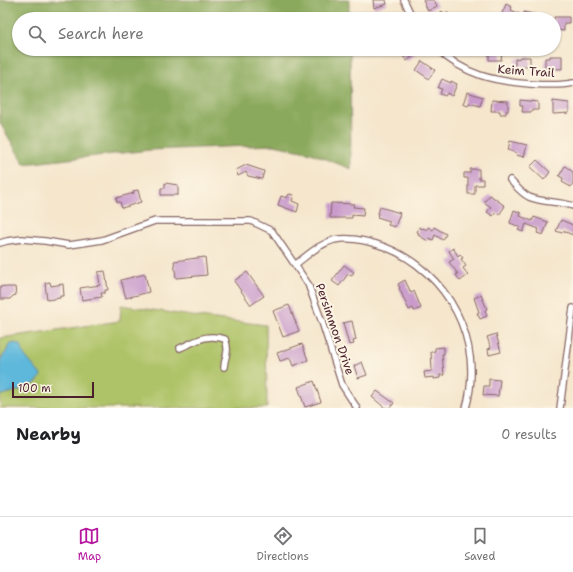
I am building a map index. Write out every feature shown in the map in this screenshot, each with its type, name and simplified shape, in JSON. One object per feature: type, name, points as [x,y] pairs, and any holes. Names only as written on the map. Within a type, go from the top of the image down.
[{"type":"street","points":[[404,0],[410,12]]},
{"type":"street","name":"Keim Trail","points":[[444,56],[464,68],[501,82],[542,85],[573,83]]},
{"type":"street","points":[[510,180],[521,192],[530,197],[541,200],[563,202],[573,206]]},
{"type":"street","name":"Persimmon Drive","points":[[0,243],[22,239],[69,245],[102,240],[156,221],[251,221],[272,231],[296,264],[308,284],[342,385],[355,408]]},
{"type":"street","points":[[296,264],[318,247],[334,240],[350,238],[365,240],[394,251],[421,269],[438,283],[450,299],[460,319],[466,336],[470,357],[471,374],[470,391],[466,408]]},
{"type":"street","points":[[560,408],[573,308]]},
{"type":"street","points":[[180,348],[203,338],[214,337],[225,339],[228,354],[224,367]]},
{"type":"green space","points":[[0,0],[349,0],[349,12],[12,12],[12,56],[350,56],[351,169],[311,153],[274,145],[150,150],[24,164],[0,123]]},
{"type":"green space","points":[[121,305],[198,317],[266,325],[267,408],[0,408],[0,338],[120,321]]},
{"type":"water","points":[[14,343],[19,344],[25,356],[41,375],[39,380],[24,389],[0,396],[0,360],[9,345]]},
{"type":"building","points":[[373,0],[386,0],[387,4],[374,8]]},
{"type":"building","points":[[423,0],[434,0],[437,6],[428,11]]},
{"type":"building","points":[[506,4],[512,7],[511,10],[515,12],[503,12]]},
{"type":"building","points":[[561,17],[569,17],[569,23],[564,23],[564,31],[561,31]]},
{"type":"building","points":[[403,56],[414,56],[407,61]]},
{"type":"building","points":[[489,56],[501,56],[501,60],[489,60]]},
{"type":"building","points":[[550,56],[562,56],[562,69],[545,68],[545,58],[550,58]]},
{"type":"building","points":[[520,57],[530,57],[530,66],[520,66],[520,68],[515,68],[515,59]]},
{"type":"building","points":[[422,61],[435,70],[429,79],[416,70]]},
{"type":"building","points":[[442,79],[457,84],[452,96],[447,93],[445,96],[440,94],[442,89],[438,88]]},
{"type":"building","points":[[467,92],[483,97],[480,106],[469,103],[468,106],[463,104]]},
{"type":"building","points":[[492,100],[508,101],[508,111],[506,111],[506,114],[500,114],[500,111],[491,111]]},
{"type":"building","points":[[520,100],[538,102],[538,110],[522,112],[523,106],[520,106]]},
{"type":"building","points":[[553,101],[569,103],[569,113],[553,114]]},
{"type":"building","points":[[510,141],[527,145],[524,157],[516,155],[517,153],[508,150]]},
{"type":"building","points":[[537,160],[550,172],[544,180],[530,167]]},
{"type":"building","points":[[246,165],[264,171],[262,179],[248,176],[246,172],[238,176],[236,170]]},
{"type":"building","points":[[565,166],[573,172],[573,183],[571,187],[562,182],[563,178],[559,176]]},
{"type":"building","points":[[470,169],[479,169],[479,179],[483,179],[483,185],[475,185],[475,194],[468,194],[468,178],[464,178],[464,173],[470,173]]},
{"type":"building","points":[[165,183],[178,185],[178,195],[161,195],[161,188],[165,188]]},
{"type":"building","points":[[138,190],[141,202],[122,208],[120,202],[117,202],[116,198],[134,193],[133,191]]},
{"type":"building","points":[[289,194],[294,195],[292,201],[299,204],[297,212],[278,205],[281,196],[287,198]]},
{"type":"building","points":[[490,195],[505,206],[499,215],[496,212],[493,216],[487,212],[491,207],[484,202]]},
{"type":"building","points":[[331,203],[354,204],[353,207],[364,208],[363,216],[352,215],[352,218],[330,218]]},
{"type":"building","points":[[380,207],[400,213],[395,227],[388,225],[390,221],[377,217]]},
{"type":"building","points":[[514,210],[521,213],[520,216],[532,221],[534,217],[548,222],[543,235],[537,233],[539,229],[526,224],[523,232],[518,230],[520,227],[510,223]]},
{"type":"building","points":[[561,220],[573,225],[573,235],[563,231],[562,233],[556,231]]},
{"type":"building","points":[[419,227],[427,230],[428,227],[433,230],[434,227],[446,234],[443,240],[435,235],[433,240],[429,238],[428,241],[418,235],[419,233],[417,232]]},
{"type":"building","points":[[453,248],[458,256],[460,254],[463,258],[461,259],[466,266],[463,268],[468,275],[460,281],[456,275],[458,274],[449,262],[454,259],[449,251]]},
{"type":"building","points":[[205,257],[207,275],[176,278],[174,261]]},
{"type":"building","points":[[344,265],[354,272],[351,276],[348,274],[339,286],[332,281]]},
{"type":"building","points":[[105,271],[108,290],[105,290],[105,293],[101,293],[102,297],[82,300],[80,288],[100,285],[98,272]]},
{"type":"building","points":[[247,272],[264,296],[251,305],[234,281]]},
{"type":"building","points":[[145,274],[149,292],[126,298],[121,280]]},
{"type":"building","points":[[405,280],[411,293],[414,291],[421,308],[414,311],[413,308],[409,310],[399,288],[398,284]]},
{"type":"building","points":[[50,282],[51,286],[63,284],[64,296],[47,300],[45,283]]},
{"type":"building","points":[[0,287],[15,287],[16,295],[10,299],[0,299]]},
{"type":"building","points":[[481,295],[487,309],[485,310],[487,316],[480,319],[477,313],[479,312],[474,298]]},
{"type":"building","points":[[289,305],[299,331],[283,337],[273,311]]},
{"type":"building","points":[[352,321],[356,340],[353,341],[354,344],[349,345],[343,323]]},
{"type":"building","points":[[496,334],[501,352],[489,355],[488,349],[491,348],[487,337]]},
{"type":"building","points":[[302,344],[308,360],[293,366],[290,358],[280,361],[277,353]]},
{"type":"building","points":[[444,347],[444,354],[442,354],[444,375],[440,375],[440,378],[434,379],[434,377],[425,378],[424,372],[432,371],[431,352],[435,351],[435,348]]},
{"type":"building","points":[[362,362],[367,375],[358,378],[354,366]]},
{"type":"building","points":[[489,379],[500,380],[498,396],[483,395],[484,386],[489,386]]},
{"type":"building","points":[[314,381],[321,402],[305,407],[298,387]]},
{"type":"building","points":[[377,391],[394,403],[390,408],[385,408],[372,397]]}]
